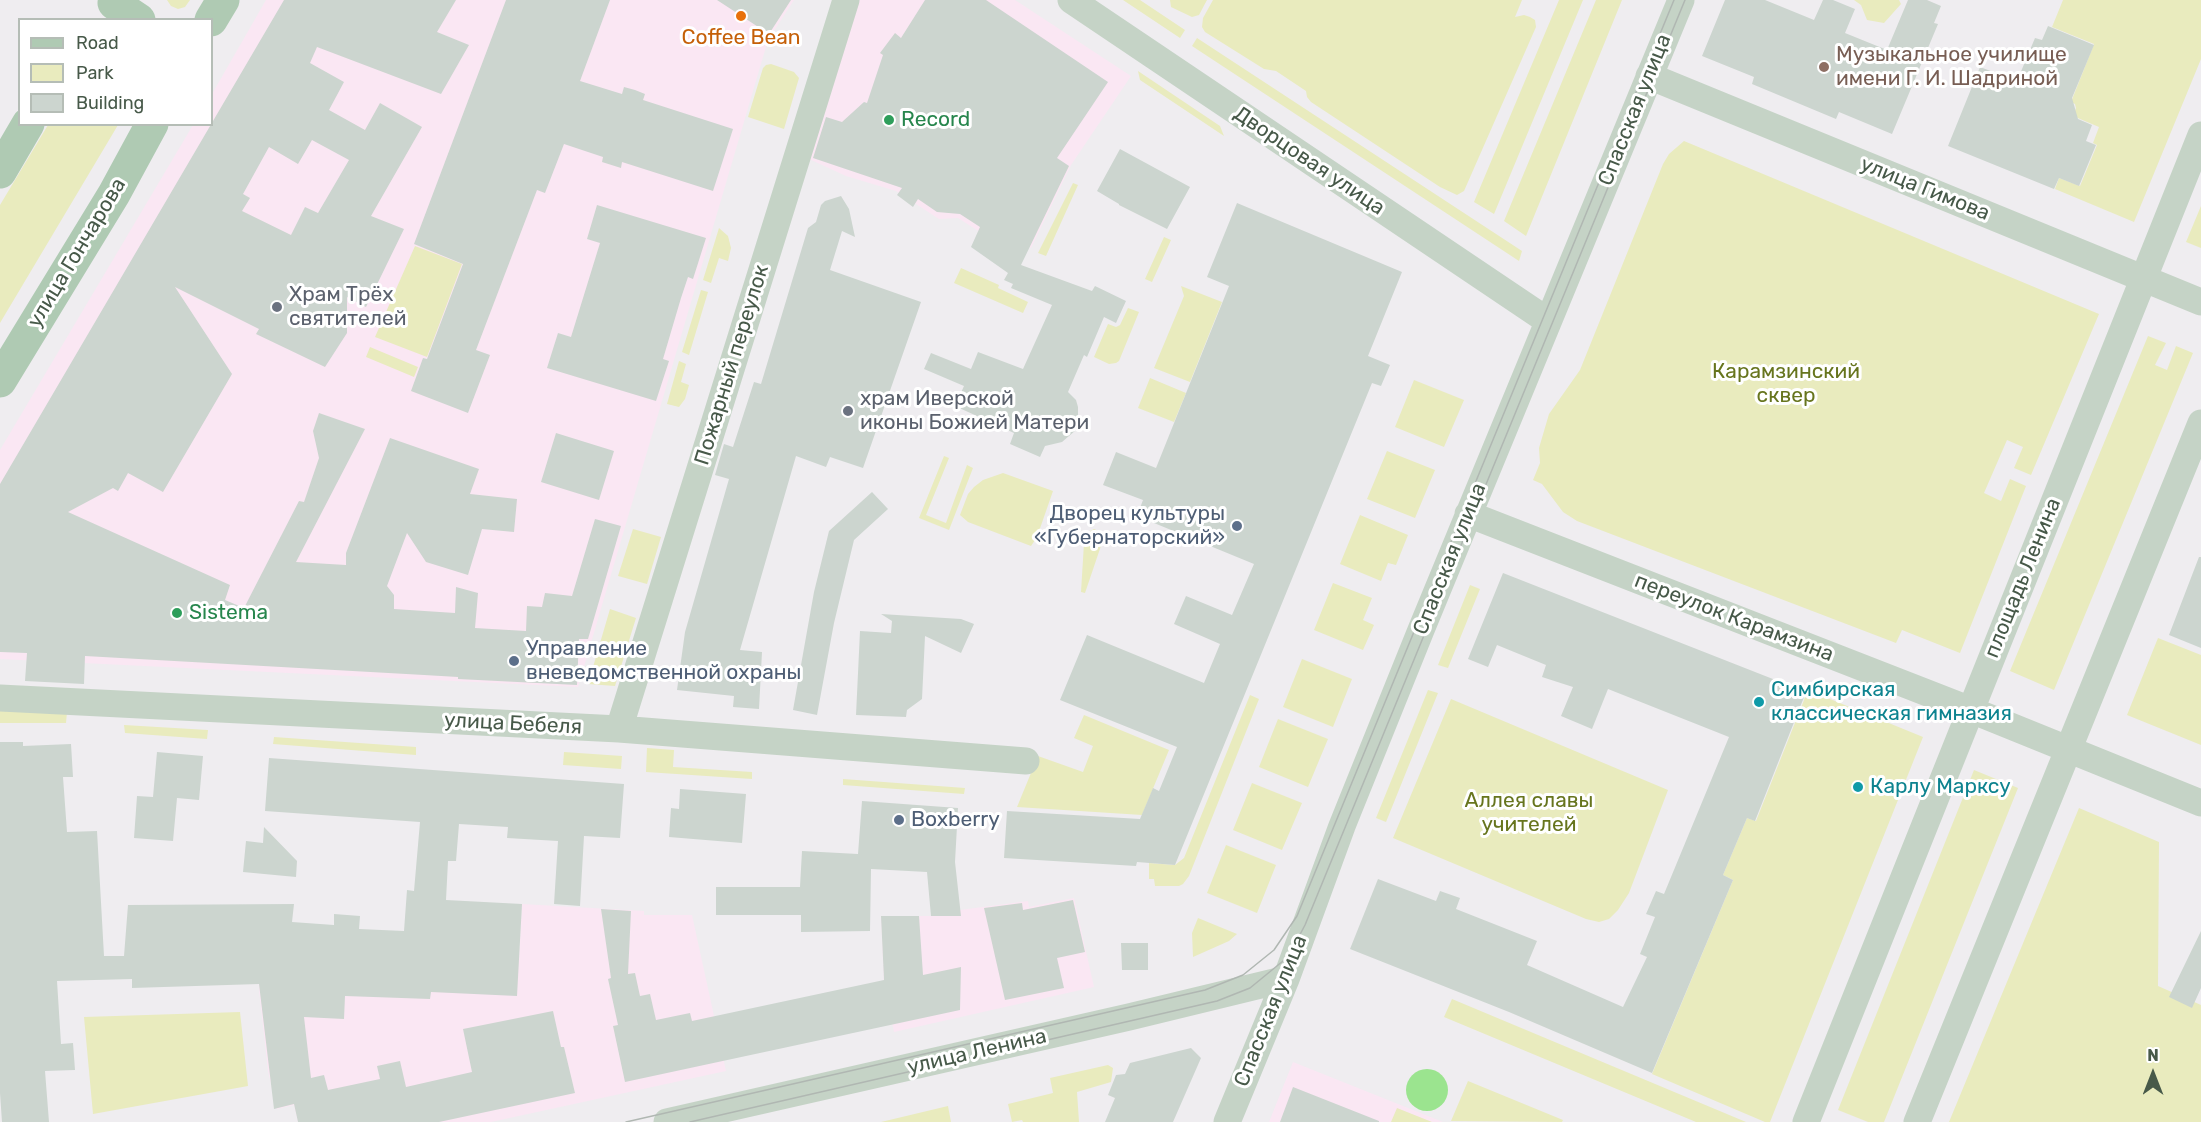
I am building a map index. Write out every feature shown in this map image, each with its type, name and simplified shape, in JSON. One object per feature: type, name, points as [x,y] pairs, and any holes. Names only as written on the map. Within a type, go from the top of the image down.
[{"type":"main road","points":[[212,18],[223,0]]},
{"type":"main road","points":[[0,172],[27,126]]},
{"type":"main road","name":"улица Гончарова","points":[[0,381],[114,194],[151,126]]},
{"type":"street","name":"Пожарный переулок","points":[[619,729],[846,0]]},
{"type":"street","name":"Дворцовая улица","points":[[1071,0],[1548,321]]},
{"type":"street","name":"Спасская улица","points":[[1227,1122],[1286,979],[1346,816],[1468,514],[1681,0]]},
{"type":"street","name":"улица Гимова","points":[[1649,76],[2201,302]]},
{"type":"street","name":"площадь Ленина","points":[[1806,1122],[2201,135]]},
{"type":"street","points":[[1917,1122],[2201,423]]},
{"type":"street","name":"переулок Карамзина","points":[[1468,514],[1971,710],[2201,803]]},
{"type":"street","name":"улица Бебеля","points":[[0,698],[619,729],[1026,761]]},
{"type":"street","name":"улица Ленина","points":[[667,1122],[1286,979]]},
{"type":"shaded area","points":[[266,0],[794,0],[768,40],[578,687],[0,659],[0,450],[192,126],[213,126],[213,92]]},
{"type":"shaded area","points":[[858,0],[1015,0],[1131,76],[1071,165],[1031,248],[990,219],[980,232],[958,218],[939,219],[896,191],[846,176],[809,159]]},
{"type":"shaded area","points":[[1074,898],[1094,987],[894,1032],[884,983],[881,916],[960,916],[960,910],[1028,901],[1029,907]]},
{"type":"shaded area","points":[[522,904],[644,911],[644,915],[692,915],[726,1071],[491,1122],[298,1122],[294,1105],[277,1109],[268,1071],[259,990],[258,947],[519,960]]},
{"type":"shaded area","points":[[1293,1062],[1443,1122],[1269,1122]]},
{"type":"shaded area","points":[[1427,1069],[1435,1070],[1442,1075],[1447,1082],[1447,1098],[1442,1105],[1435,1110],[1427,1111],[1419,1110],[1412,1105],[1407,1098],[1406,1090],[1407,1082],[1412,1075],[1419,1070]]},
{"type":"green space","points":[[167,0],[190,0],[185,7],[178,9],[171,6]]},
{"type":"green space","points":[[1123,0],[1140,0],[1185,30],[1180,38]]},
{"type":"green space","points":[[1170,0],[1207,0],[1199,15],[1192,17],[1171,7]]},
{"type":"green space","points":[[1213,0],[1522,0],[1515,17],[1524,15],[1530,17],[1535,20],[1536,27],[1464,191],[1457,195],[1440,187],[1311,102],[1306,91],[1276,71],[1264,69],[1205,32],[1202,27],[1203,18]]},
{"type":"green space","points":[[1559,0],[1583,0],[1494,214],[1474,202]]},
{"type":"green space","points":[[1596,0],[1622,0],[1526,236],[1504,221]]},
{"type":"green space","points":[[1854,0],[1899,0],[1901,4],[1884,23],[1867,20],[1861,5]]},
{"type":"green space","points":[[2063,0],[2201,0],[2201,59],[2134,222],[2055,189],[2059,178],[2080,186],[2097,145],[2093,143],[2099,127],[2073,116],[2076,108],[2071,102],[2094,44],[2052,27]]},
{"type":"green space","points":[[1197,38],[1522,251],[1519,261],[1192,46]]},
{"type":"green space","points":[[771,64],[794,72],[799,78],[784,129],[748,117],[763,68]]},
{"type":"green space","points":[[1138,71],[1220,126],[1224,136],[1140,80]]},
{"type":"green space","points":[[47,126],[117,126],[0,323],[0,205]]},
{"type":"green space","name":"Карамзинский сквер","points":[[1684,141],[2099,314],[2031,475],[2014,468],[2023,447],[2007,440],[1984,493],[2001,501],[2010,479],[2026,486],[1960,653],[1902,630],[1896,643],[1577,521],[1563,512],[1542,484],[1533,480],[1540,463],[1539,448],[1549,414],[1580,370],[1663,164],[1669,154]]},
{"type":"green space","points":[[1073,183],[1078,185],[1046,256],[1038,253]]},
{"type":"green space","points":[[2201,206],[2201,248],[2186,242]]},
{"type":"green space","points":[[719,228],[728,236],[731,248],[728,261],[719,258],[711,283],[703,280]]},
{"type":"green space","points":[[1164,237],[1171,240],[1152,282],[1145,279]]},
{"type":"green space","points":[[415,246],[462,264],[427,357],[375,337]]},
{"type":"green space","points":[[961,268],[999,285],[998,288],[1028,302],[1023,313],[954,283]]},
{"type":"green space","points":[[1181,286],[1222,302],[1190,382],[1154,368],[1184,296]]},
{"type":"green space","points":[[701,290],[708,292],[689,355],[682,352]]},
{"type":"green space","points":[[1128,308],[1139,312],[1119,361],[1109,364],[1094,357],[1108,324],[1116,327],[1120,325]]},
{"type":"green space","points":[[2148,336],[2166,343],[2155,365],[2167,370],[2176,346],[2193,353],[2054,690],[2010,671]]},
{"type":"green space","points":[[370,347],[418,367],[414,377],[366,357]]},
{"type":"green space","points":[[679,361],[686,364],[681,382],[689,385],[685,399],[679,407],[667,404]]},
{"type":"green space","points":[[1150,378],[1186,393],[1174,422],[1138,408]]},
{"type":"green space","points":[[1414,380],[1464,400],[1444,447],[1395,427]]},
{"type":"green space","points":[[1387,451],[1435,470],[1415,518],[1367,499]]},
{"type":"green space","points":[[944,456],[949,458],[926,515],[946,523],[967,465],[973,468],[949,530],[919,518]]},
{"type":"green space","points":[[1003,473],[1053,491],[1037,537],[1031,546],[968,522],[960,515],[968,494],[974,487],[983,480]]},
{"type":"green space","points":[[1360,515],[1408,535],[1396,565],[1388,563],[1381,581],[1340,564]]},
{"type":"green space","points":[[633,529],[661,537],[647,584],[618,576]]},
{"type":"green space","points":[[1094,529],[1105,534],[1085,593],[1081,592],[1084,543],[1087,533]]},
{"type":"green space","points":[[1333,583],[1372,598],[1363,620],[1374,625],[1363,650],[1314,630]]},
{"type":"green space","points":[[1470,585],[1480,589],[1448,668],[1438,665]]},
{"type":"green space","points":[[610,609],[636,618],[615,686],[588,684]]},
{"type":"green space","points":[[2158,638],[2201,655],[2201,745],[2127,715]]},
{"type":"green space","points":[[1302,659],[1352,679],[1333,727],[1283,707]]},
{"type":"green space","points":[[1428,690],[1438,693],[1386,822],[1376,818]]},
{"type":"green space","points":[[1808,690],[1923,737],[1770,1122],[1765,1122],[1652,1074],[1733,880],[1723,875],[1747,818],[1756,821]]},
{"type":"green space","points":[[1250,695],[1259,699],[1189,876],[1179,886],[1155,886],[1154,879],[1149,879],[1149,863],[1175,865],[1184,858]]},
{"type":"green space","name":"Аллея славы учителей","points":[[1451,699],[1668,790],[1629,893],[1609,919],[1599,922],[1586,919],[1393,838]]},
{"type":"green space","points":[[0,711],[67,712],[66,723],[0,723]]},
{"type":"green space","points":[[1084,715],[1169,750],[1142,815],[1017,807],[1038,756],[1083,772],[1093,746],[1074,738]]},
{"type":"green space","points":[[1278,719],[1328,739],[1308,787],[1259,767]]},
{"type":"green space","points":[[124,725],[208,730],[207,739],[125,733]]},
{"type":"green space","points":[[274,737],[416,747],[416,755],[273,744]]},
{"type":"green space","points":[[647,748],[674,750],[673,767],[752,772],[752,779],[646,772]]},
{"type":"green space","points":[[564,752],[622,756],[621,769],[563,765]]},
{"type":"green space","points":[[1974,770],[2018,788],[1884,1122],[1868,1122],[1838,1110]]},
{"type":"green space","points":[[843,779],[965,788],[964,794],[843,785]]},
{"type":"green space","points":[[1252,783],[1302,803],[1282,850],[1233,830]]},
{"type":"green space","points":[[2079,808],[2159,842],[2158,986],[2201,1005],[2201,1122],[1949,1122]]},
{"type":"green space","points":[[1226,845],[1276,865],[1257,913],[1207,893]]},
{"type":"green space","points":[[1198,918],[1237,934],[1229,941],[1193,957],[1192,933]]},
{"type":"green space","points":[[1452,999],[1746,1122],[1696,1122],[1444,1017]]},
{"type":"green space","points":[[240,1012],[248,1086],[93,1114],[84,1017]]},
{"type":"green space","points":[[1108,1065],[1113,1068],[1111,1082],[1077,1092],[1079,1122],[1023,1122],[1022,1120],[1012,1122],[1008,1104],[1053,1093],[1050,1078]]},
{"type":"green space","points":[[1468,1081],[1563,1120],[1562,1122],[1451,1121]]},
{"type":"green space","points":[[948,1106],[951,1122],[881,1122]]},
{"type":"green space","points":[[1397,1108],[1432,1122],[1391,1122]]},
{"type":"building","points":[[284,0],[456,0],[437,32],[469,45],[441,94],[317,47],[310,63],[344,82],[329,110],[365,130],[380,103],[422,127],[371,216],[404,229],[366,307],[347,297],[347,333],[325,367],[256,334],[259,329],[175,287],[232,374],[163,492],[128,473],[118,491],[113,488],[68,512],[230,585],[225,600],[244,608],[299,501],[304,502],[319,458],[313,431],[319,413],[365,429],[296,562],[346,565],[346,553],[390,438],[479,469],[470,494],[517,499],[514,532],[482,529],[468,575],[426,562],[407,533],[387,586],[394,595],[394,609],[455,613],[456,587],[478,593],[475,628],[526,631],[527,606],[542,607],[545,593],[572,596],[595,519],[621,526],[588,639],[579,639],[577,685],[85,656],[84,684],[25,681],[27,653],[0,652],[0,484],[210,126],[213,126],[213,121]],"holes":[[[312,140],[349,160],[318,213],[305,207],[291,235],[242,211],[250,198],[243,194],[269,147],[298,164]]]},
{"type":"building","points":[[506,0],[610,0],[580,81],[622,94],[624,87],[635,90],[645,94],[643,100],[733,129],[713,191],[622,162],[621,168],[602,162],[603,157],[564,144],[545,193],[537,190],[476,350],[490,355],[468,413],[411,391],[423,358],[427,359],[463,264],[414,244]]},
{"type":"building","points":[[717,0],[791,0],[769,34]]},
{"type":"building","points":[[925,0],[986,0],[1108,82],[1057,158],[1069,166],[1021,265],[1092,291],[1095,286],[1126,301],[1116,323],[1104,317],[1087,357],[1084,355],[1068,392],[1076,400],[1078,407],[1076,430],[1062,442],[1045,446],[1040,457],[1010,444],[1014,433],[955,406],[964,386],[924,369],[931,353],[971,369],[978,352],[1023,369],[1052,305],[1011,288],[1013,284],[1004,280],[1008,273],[971,247],[980,227],[960,214],[937,212],[918,199],[913,207],[897,195],[902,188],[813,158],[826,117],[842,122],[864,102],[867,103],[883,55],[880,53],[895,33],[901,38]]},
{"type":"building","name":"Музыкальное училище имени Г. И. Шадриной","points":[[1725,0],[1765,0],[1814,20],[1823,0],[1833,0],[1855,9],[1845,33],[1887,50],[1908,0],[1927,0],[1941,6],[1934,23],[1938,24],[1892,134],[1839,112],[1836,119],[1752,84],[1754,77],[1702,56]]},
{"type":"building","points":[[2048,26],[2094,45],[2072,98],[2078,119],[2092,125],[2086,141],[2096,145],[2079,186],[2059,178],[2054,189],[1948,146],[1980,67],[2017,81],[2035,38],[2042,40]]},
{"type":"building","points":[[1120,149],[1190,187],[1167,229],[1119,205],[1097,191]]},
{"type":"building","points":[[841,196],[849,209],[855,237],[842,231],[830,270],[921,302],[863,468],[830,457],[826,467],[796,456],[740,650],[762,652],[759,709],[733,707],[734,696],[677,690],[685,632],[729,479],[715,475],[724,444],[733,447],[754,382],[761,384],[808,228],[816,222],[821,205],[825,201]]},
{"type":"building","name":"Дворец культуры «Губернаторский»","points":[[1237,203],[1402,272],[1368,356],[1390,365],[1381,386],[1372,383],[1175,865],[1137,862],[1136,866],[1004,858],[1007,811],[1140,819],[1153,788],[1159,791],[1177,747],[1060,700],[1087,635],[1204,683],[1220,644],[1174,624],[1186,596],[1232,615],[1254,564],[1137,516],[1143,500],[1103,485],[1116,452],[1156,468],[1229,286],[1207,277]]},
{"type":"building","points":[[597,205],[706,238],[693,279],[688,277],[681,298],[663,359],[669,361],[656,401],[547,368],[558,333],[571,337],[600,243],[587,239]]},
{"type":"building","points":[[556,433],[614,451],[599,500],[541,482]]},
{"type":"building","points":[[872,492],[888,509],[854,540],[834,623],[817,715],[793,710],[814,592],[829,531]]},
{"type":"building","points":[[2199,557],[2201,557],[2201,648],[2169,635]]},
{"type":"building","points":[[1503,573],[1806,692],[1755,821],[1747,818],[1723,875],[1733,880],[1652,1073],[1509,1012],[1350,949],[1378,879],[1436,901],[1440,891],[1460,898],[1456,909],[1537,941],[1527,965],[1623,1007],[1647,957],[1640,954],[1655,917],[1646,914],[1656,891],[1664,894],[1729,737],[1608,689],[1592,729],[1561,716],[1573,687],[1542,677],[1546,665],[1497,645],[1488,667],[1468,659]]},
{"type":"building","points":[[881,614],[961,619],[974,624],[961,653],[925,636],[922,699],[907,710],[906,717],[856,715],[860,631],[891,633],[892,621]]},
{"type":"building","points":[[0,742],[23,742],[23,746],[71,744],[73,777],[63,777],[67,832],[97,831],[104,956],[124,956],[128,905],[294,904],[292,922],[334,925],[334,914],[360,916],[359,929],[404,931],[407,890],[414,891],[420,822],[265,811],[269,758],[624,784],[620,838],[584,836],[580,906],[554,904],[558,841],[507,838],[508,827],[459,824],[456,861],[448,861],[446,900],[522,904],[517,996],[431,992],[430,999],[345,996],[344,1019],[304,1017],[311,1078],[324,1075],[328,1090],[380,1079],[377,1066],[400,1061],[406,1087],[472,1072],[463,1029],[553,1011],[575,1093],[439,1122],[298,1122],[294,1104],[274,1109],[259,984],[132,988],[132,979],[57,981],[61,1044],[73,1043],[75,1070],[45,1071],[49,1122],[2,1122],[0,1093]]},
{"type":"building","points":[[157,752],[203,756],[199,800],[177,798],[173,841],[134,838],[137,796],[153,797]]},
{"type":"building","points":[[680,789],[746,794],[742,843],[669,837],[671,808],[679,809]]},
{"type":"building","points":[[862,801],[958,808],[955,862],[961,916],[931,916],[927,872],[871,869],[870,931],[801,932],[801,915],[716,915],[716,887],[800,887],[802,851],[858,854]]},
{"type":"building","points":[[264,827],[297,861],[296,877],[243,872],[246,841],[263,843]]},
{"type":"building","points":[[1073,900],[1085,952],[1057,958],[1064,988],[1005,1000],[984,908],[1022,903],[1023,910]]},
{"type":"building","points":[[601,909],[631,911],[628,974],[635,973],[640,996],[650,994],[656,1020],[690,1013],[692,1021],[884,980],[881,916],[919,916],[923,975],[961,967],[960,1010],[625,1082],[613,1026],[618,1025],[608,979],[611,978]]},
{"type":"building","points":[[2201,931],[2201,988],[2192,1008],[2169,997]]},
{"type":"building","points":[[1121,943],[1148,943],[1148,970],[1122,970]]},
{"type":"building","points":[[1191,1048],[1201,1058],[1173,1122],[1105,1122],[1115,1098],[1108,1095],[1116,1075],[1125,1074],[1130,1063]]},
{"type":"building","points":[[1293,1087],[1379,1121],[1379,1122],[1280,1122]]},
{"type":"tram line","points":[[626,1122],[1205,990],[1243,975],[1274,950],[1297,916],[1674,0]]},
{"type":"tram line","points":[[690,1122],[1217,1001],[1250,988],[1283,961],[1305,925],[1685,0]]},
{"type":"place","name":"Coffee Bean","points":[[741,16]]},
{"type":"place","name":"Музыкальное училище имени Г. И. Шадриной","points":[[1824,67]]},
{"type":"place","name":"Record","points":[[889,120]]},
{"type":"place","name":"Храм Трёх святителей","points":[[277,307]]},
{"type":"place","name":"храм Иверской иконы Божией Матери","points":[[848,411]]},
{"type":"place","name":"Дворец культуры «Губернаторский»","points":[[1237,526]]},
{"type":"place","name":"Sistema","points":[[177,613]]},
{"type":"place","name":"Управление вневедомственной охраны","points":[[514,661]]},
{"type":"place","name":"Симбирская классическая гимназия","points":[[1759,702]]},
{"type":"place","name":"Карлу Марксу","points":[[1858,787]]},
{"type":"place","name":"Boxberry","points":[[899,820]]}]
